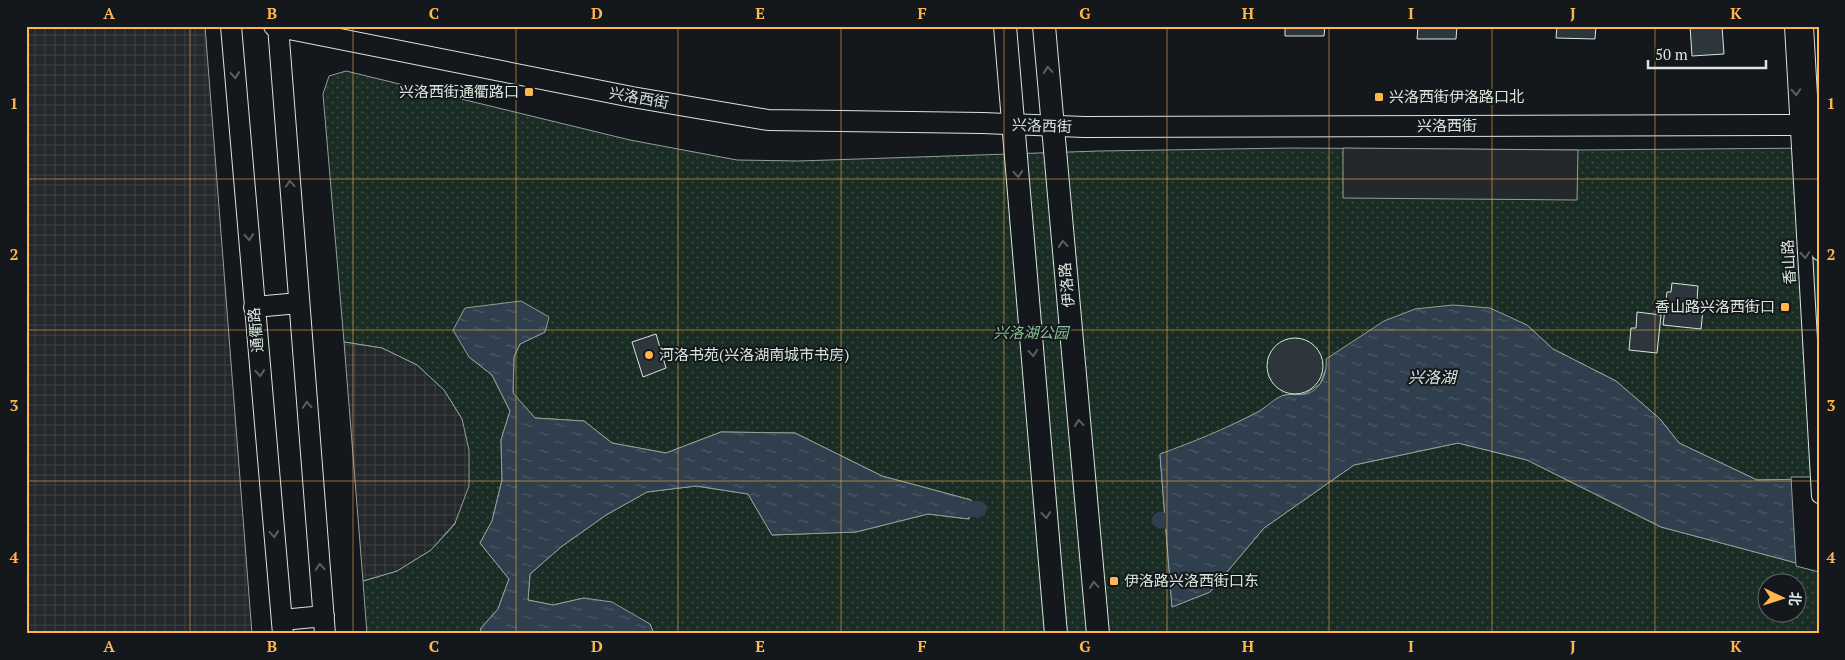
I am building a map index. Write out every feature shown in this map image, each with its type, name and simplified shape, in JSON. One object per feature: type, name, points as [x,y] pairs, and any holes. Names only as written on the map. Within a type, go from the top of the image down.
[{"type":"main road","points":[[1005,26],[1056,634]]},
{"type":"main road","name":"伊洛路","points":[[1044,26],[1098,634]]},
{"type":"street","name":"通衢路","points":[[231,26],[282,627]]},
{"type":"street","name":"兴洛西街","points":[[340,26],[634,84],[769,107],[1052,120],[1809,119]]},
{"type":"street","name":"香山路","points":[[1792,26],[1809,119],[1819,253]]},
{"type":"street","name":"香山路","points":[[1806,26],[1815,442],[1819,496]]},
{"type":"street","points":[[277,27],[324,625],[282,627]]},
{"type":"street","name":"兴洛西街","points":[[277,27],[632,97],[768,120],[982,123],[1014,119]]},
{"type":"street","points":[[254,306],[299,303]]},
{"type":"green space","name":"兴洛湖公园","points":[[346,71],[630,140],[737,160],[798,161],[1099,151],[1291,148],[1578,150],[1819,148],[1819,479],[1757,480],[1679,443],[1660,419],[1616,381],[1553,349],[1527,325],[1327,366],[1320,384],[1305,394],[1284,395],[1258,412],[1212,435],[1160,455],[1172,607],[1210,592],[1264,528],[1354,465],[1458,443],[1527,460],[1661,527],[1819,569],[1819,634],[654,634],[650,624],[584,598],[553,605],[528,600],[530,574],[561,547],[606,515],[647,492],[696,486],[748,494],[772,535],[856,532],[928,514],[969,519],[971,500],[882,476],[795,433],[721,432],[666,453],[612,443],[584,421],[535,418],[513,394],[514,357],[520,344],[545,332],[469,357],[492,375],[510,411],[501,440],[502,480],[492,521],[480,543],[509,579],[498,609],[481,628],[480,634],[367,634],[363,581],[397,571],[431,550],[455,524],[462,419],[444,390],[417,365],[382,348],[344,342],[323,94],[329,76]]},
{"type":"shaded area","points":[[26,26],[205,26],[252,634],[26,634]]},
{"type":"shaded area","points":[[1343,148],[1578,150],[1577,200],[1343,198]]},
{"type":"shaded area","points":[[344,342],[382,348],[417,365],[444,390],[462,419],[469,450],[469,486],[455,523],[431,550],[397,571],[363,581]]},
{"type":"water","points":[[521,301],[549,317],[545,332],[520,344],[514,357],[513,393],[535,418],[584,421],[612,443],[666,453],[721,432],[795,433],[882,476],[971,500],[969,519],[928,514],[856,532],[772,535],[748,494],[696,486],[647,492],[606,515],[561,547],[530,574],[528,600],[553,605],[584,598],[612,602],[650,624],[654,634],[480,634],[481,628],[498,609],[509,579],[480,543],[492,521],[502,480],[501,440],[510,411],[492,375],[469,357],[453,330],[465,308]]},
{"type":"water","name":"兴洛湖","points":[[1453,305],[1490,308],[1527,325],[1553,349],[1616,381],[1660,419],[1679,443],[1757,480],[1819,479],[1819,569],[1661,527],[1527,460],[1458,443],[1354,465],[1264,528],[1210,592],[1172,607],[1160,454],[1244,419],[1281,396],[1311,392],[1316,389],[1323,378],[1326,369],[1326,359],[1384,321],[1415,309]]},
{"type":"pier","points":[[1791,477],[1819,477],[1819,572],[1796,566]]},
{"type":"building","points":[[1285,26],[1325,26],[1324,36],[1285,36]]},
{"type":"building","points":[[1418,26],[1457,26],[1456,39],[1417,39]]},
{"type":"building","points":[[1557,26],[1596,26],[1595,39],[1556,38]]},
{"type":"building","points":[[1690,26],[1722,26],[1724,54],[1692,56]]},
{"type":"building","points":[[1672,283],[1698,286],[1697,300],[1704,301],[1701,329],[1663,325],[1667,292],[1671,292]]},
{"type":"building","points":[[1637,312],[1661,315],[1657,353],[1629,350],[1631,328],[1636,328]]},
{"type":"building","name":"河洛书苑(兴洛湖南城市书房)","points":[[656,334],[666,368],[643,377],[632,342]]},
{"type":"building","points":[[1295,338],[1306,340],[1315,346],[1321,355],[1323,366],[1321,377],[1315,386],[1306,392],[1295,394],[1284,392],[1275,386],[1269,377],[1267,366],[1269,355],[1275,346],[1284,340]]},
{"type":"waterway","points":[[970,509],[979,509]]},
{"type":"waterway","points":[[1160,520],[1165,521]]},
{"type":"place","name":"兴洛西街通衢路口","points":[[529,92]]},
{"type":"place","name":"兴洛西街伊洛路口北","points":[[1379,97]]},
{"type":"place","name":"香山路兴洛西街口","points":[[1785,307]]},
{"type":"place","name":"河洛书苑(兴洛湖南城市书房)","points":[[649,355]]},
{"type":"place","name":"伊洛路兴洛西街口东","points":[[1114,581]]}]
